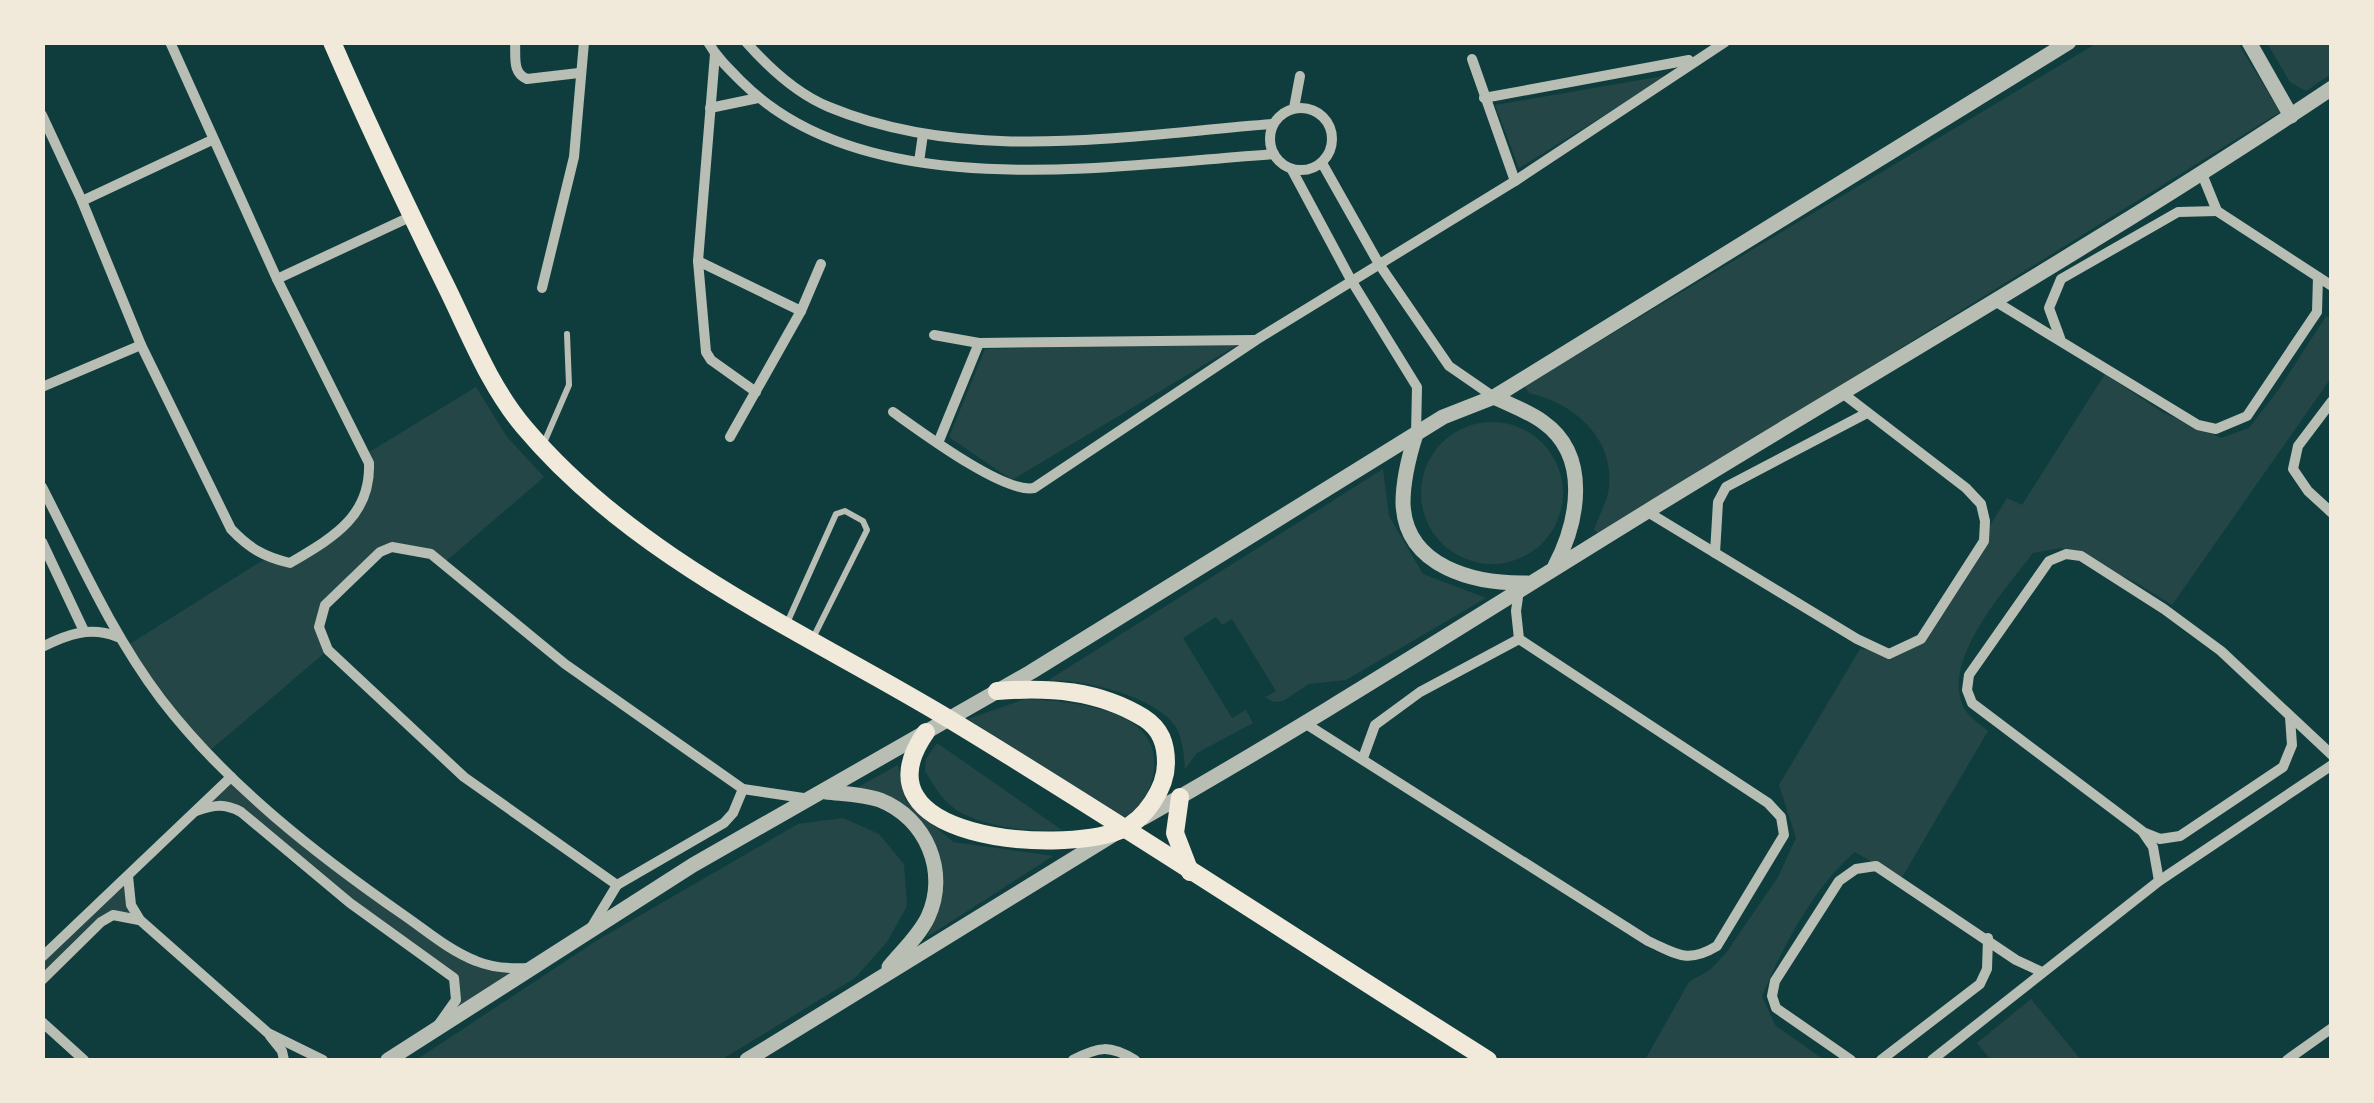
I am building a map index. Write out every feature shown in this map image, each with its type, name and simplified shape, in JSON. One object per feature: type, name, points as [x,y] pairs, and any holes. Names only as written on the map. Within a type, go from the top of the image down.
[{"type":"main road","points":[[332,42],[490,375],[523,426],[587,493],[661,549],[948,719],[1488,1060]]},
{"type":"main road","points":[[926,732],[912,753],[908,776],[917,800],[940,818],[985,834],[1034,842],[1122,830],[1157,796],[1164,778],[1166,748],[1156,728],[1114,702],[1072,691],[1034,688],[998,692]]},
{"type":"main road","points":[[1180,797],[1175,833],[1190,872]]},
{"type":"street","points":[[42,115],[141,345],[231,529],[250,548],[290,563],[325,543],[360,510],[370,486],[370,463],[277,279],[170,42]]},
{"type":"street","points":[[515,42],[516,70],[527,80],[579,72]]},
{"type":"street","points":[[542,288],[574,156],[584,42]]},
{"type":"street","points":[[708,42],[714,54],[758,98],[796,125],[856,149],[918,162],[1022,171],[1274,154]]},
{"type":"street","points":[[746,42],[767,66],[830,107],[922,134],[1021,142],[1273,124]]},
{"type":"street","points":[[893,412],[1015,488],[1034,488],[1256,340],[1514,181],[1725,42]]},
{"type":"street","points":[[375,1060],[392,1058],[692,865],[998,692],[1443,417],[1494,397],[2069,42]]},
{"type":"street","points":[[2249,42],[2291,116]]},
{"type":"street","points":[[714,54],[698,261],[706,352],[756,392]]},
{"type":"street","points":[[1472,59],[1514,181]]},
{"type":"street","points":[[1484,98],[1696,59]]},
{"type":"street","points":[[1294,108],[1300,76]]},
{"type":"street","points":[[748,1060],[2202,174],[2332,88]]},
{"type":"street","points":[[710,108],[758,98]]},
{"type":"street","points":[[1292,170],[1308,170],[1322,163],[1332,149],[1333,132],[1325,117],[1311,108],[1294,108],[1282,114],[1273,124],[1270,139],[1274,154],[1292,170],[1351,280],[1417,386],[1416,434],[1403,508],[1414,537],[1434,561],[1460,576],[1526,586]]},
{"type":"street","points":[[918,162],[922,134]]},
{"type":"street","points":[[82,201],[212,140]]},
{"type":"street","points":[[1322,163],[1379,264],[1449,366],[1494,397],[1545,423],[1564,444],[1576,475],[1575,507],[1568,540],[1553,570]]},
{"type":"street","points":[[2202,174],[2217,212]]},
{"type":"street","points":[[2060,340],[2049,308],[2061,279],[2178,212],[2217,212],[2332,286]]},
{"type":"street","points":[[277,279],[412,216]]},
{"type":"street","points":[[698,261],[801,311]]},
{"type":"street","points":[[730,437],[801,311],[821,264]]},
{"type":"street","points":[[1993,300],[2198,425],[2216,429],[2247,416],[2257,402],[2317,312],[2318,278]]},
{"type":"street","points":[[934,334],[979,343],[1256,340]]},
{"type":"street","points":[[938,443],[979,343]]},
{"type":"street","points":[[42,387],[141,345]]},
{"type":"street","points":[[1646,511],[1888,654],[1921,639],[1984,541],[1981,504],[1966,488],[1842,392]]},
{"type":"street","points":[[2332,401],[2298,446],[2293,469],[2308,491],[2332,513]]},
{"type":"street","points":[[1715,553],[1718,502],[1726,486],[1867,412]]},
{"type":"street","points":[[42,487],[119,637],[161,699],[230,777],[362,886],[455,952],[506,969],[534,967]]},
{"type":"street","points":[[42,542],[84,631]]},
{"type":"street","points":[[617,884],[464,777],[328,650],[318,627],[325,605],[380,552],[392,547],[431,554],[565,664],[744,789],[870,797],[896,808],[924,838],[934,864],[935,892],[927,918],[876,981]]},
{"type":"street","points":[[2290,716],[2292,745],[2282,767],[2180,836],[2160,839],[2142,831],[1972,703],[1969,675],[2049,561],[2066,554],[2082,556],[2221,651],[2332,755]]},
{"type":"street","points":[[1518,639],[1516,611],[1526,586]]},
{"type":"street","points":[[42,647],[84,631],[119,637]]},
{"type":"street","points":[[1363,758],[1374,724],[1420,692],[1518,639]]},
{"type":"street","points":[[1302,722],[1648,942],[1686,958],[1702,956],[1717,946],[1784,836],[1781,817],[1768,803],[1518,639]]},
{"type":"street","points":[[1932,1060],[2159,881],[2332,766]]},
{"type":"street","points":[[42,958],[230,777]]},
{"type":"street","points":[[590,931],[617,884],[724,823],[744,789]]},
{"type":"street","points":[[196,810],[217,804],[241,812],[350,903],[454,978],[456,1000],[433,1033]]},
{"type":"street","points":[[2142,831],[2153,847],[2159,881]]},
{"type":"street","points":[[1851,1060],[1776,1008],[1772,996],[1775,981],[1839,881],[1856,869],[1876,866],[2016,960],[2042,972]]},
{"type":"street","points":[[128,876],[131,905],[140,920],[268,1033],[284,1060]]},
{"type":"street","points":[[42,980],[100,922],[114,915],[140,920]]},
{"type":"street","points":[[1881,1060],[1980,984],[1987,969],[1988,938]]},
{"type":"street","points":[[42,1022],[84,1060]]},
{"type":"street","points":[[2287,1060],[2332,1028]]},
{"type":"street","points":[[268,1033],[323,1060]]},
{"type":"street","points":[[1073,1060],[1094,1048],[1106,1047],[1135,1060]]},
{"type":"lane","points":[[542,446],[569,385],[567,334]]},
{"type":"lane","points":[[786,626],[836,514],[845,512],[863,521],[867,530],[812,641]]},
{"type":"shaded area","points":[[2097,43],[2238,43],[2280,112],[1600,535],[1594,530],[1608,493],[1609,474],[1600,441],[1577,415],[1529,393],[1525,386]]},
{"type":"shaded area","points":[[2267,43],[2331,43],[2331,74],[2306,91],[2290,82]]},
{"type":"shaded area","points":[[1669,75],[1519,168],[1495,105]]},
{"type":"shaded area","points":[[2326,316],[2331,319],[2331,378],[2172,605],[2135,582],[2061,548],[2033,553],[1992,606],[1968,649],[1960,671],[1959,691],[1967,713],[1988,731],[1901,879],[1855,852],[1801,918],[1762,996],[1775,1025],[1824,1060],[1645,1060],[1689,982],[1711,969],[1726,953],[1778,877],[1796,838],[1779,785],[1860,649],[1882,651],[1917,642],[2007,498],[2022,505],[2105,374],[2162,412],[2221,438],[2249,428]]},
{"type":"shaded area","points":[[1242,342],[1012,480],[949,437],[985,349]]},
{"type":"shaded area","points":[[476,387],[507,437],[544,477],[445,562],[433,552],[380,552],[320,616],[328,650],[207,753],[125,647],[260,562],[269,558],[290,563],[360,510],[366,454]]},
{"type":"shaded area","points":[[1492,422],[1519,428],[1542,443],[1557,466],[1563,493],[1557,520],[1542,543],[1519,558],[1492,564],[1465,558],[1442,543],[1427,520],[1421,493],[1427,466],[1442,443],[1465,428]]},
{"type":"shaded area","points":[[1383,469],[1389,516],[1423,574],[1486,598],[1346,680],[1309,684],[1283,701],[1273,702],[1265,697],[1276,691],[1232,619],[1222,625],[1216,617],[1183,638],[1232,718],[1246,710],[1253,723],[1197,753],[1185,769],[1177,729],[1155,708],[1098,686],[1047,681]]},
{"type":"shaded area","points":[[1025,699],[1090,706],[1131,722],[1146,735],[1153,753],[1153,776],[1139,806],[1123,818],[968,719]]},
{"type":"shaded area","points":[[937,743],[1062,830],[1002,826],[958,811],[925,771],[926,759]]},
{"type":"shaded area","points":[[898,765],[906,801],[953,842],[1053,856],[927,937],[942,897],[936,847],[896,801],[858,787]]},
{"type":"shaded area","points":[[231,777],[362,886],[478,962],[535,967],[433,1033],[456,1000],[454,978],[350,903],[241,812],[217,804],[196,811]]},
{"type":"shaded area","points":[[843,818],[879,834],[904,864],[907,906],[887,942],[855,978],[721,1060],[416,1060],[596,941],[798,824]]},
{"type":"shaded area","points":[[128,876],[140,920],[114,915],[43,980],[43,957]]},
{"type":"shaded area","points":[[2031,999],[2081,1060],[1991,1060],[1977,1043]]}]
